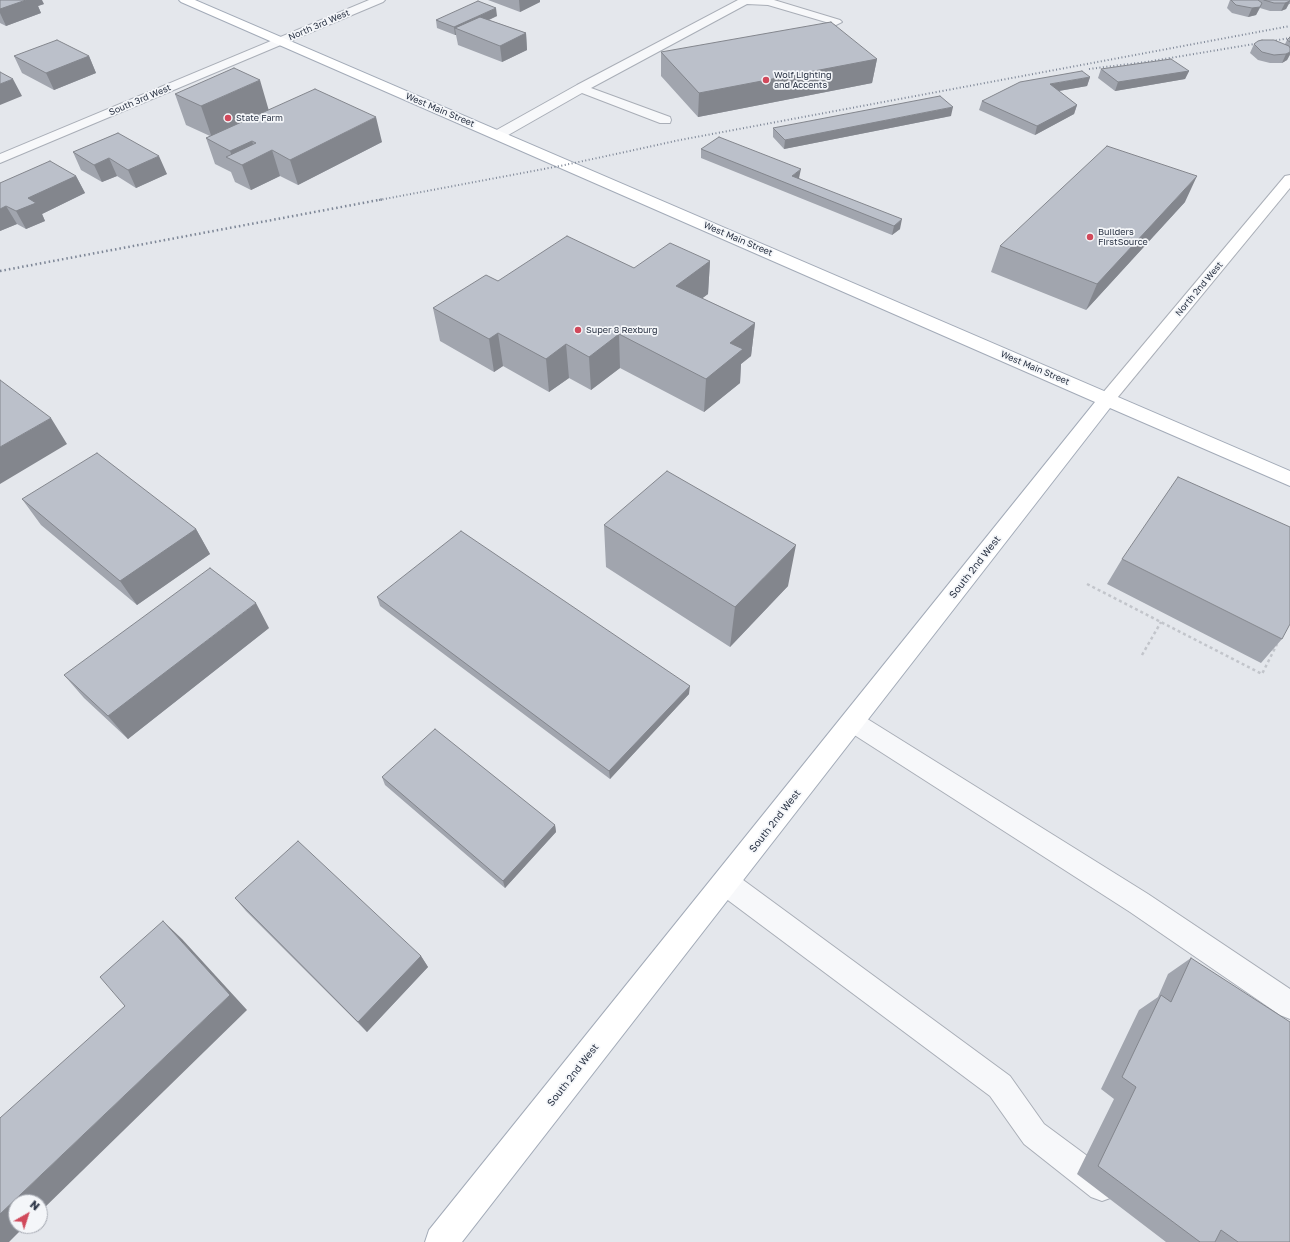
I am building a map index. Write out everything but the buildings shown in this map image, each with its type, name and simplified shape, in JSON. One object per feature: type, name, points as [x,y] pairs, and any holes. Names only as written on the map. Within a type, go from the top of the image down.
[{"type":"main road","name":"West Main Street","points":[[186,0],[1290,478]]},
{"type":"main road","name":"North 2nd West","points":[[1107,399],[1290,179]]},
{"type":"main road","name":"South 2nd West","points":[[441,1242],[1107,399]]},
{"type":"street","name":"North 3rd West","points":[[280,41],[379,0]]},
{"type":"street","name":"South 3rd West","points":[[0,159],[280,41]]},
{"type":"lane","points":[[498,135],[581,88],[744,1],[753,0],[769,2],[836,22]]},
{"type":"lane","points":[[581,88],[665,120]]},
{"type":"lane","points":[[853,722],[1139,903],[1290,1005]]},
{"type":"lane","points":[[726,883],[1000,1086],[1034,1134],[1120,1200]]},
{"type":"path","points":[[1087,584],[1262,674],[1279,639]]},
{"type":"path","points":[[1142,654],[1162,622]]},
{"type":"railway","points":[[379,200],[565,165],[680,140],[1290,26]]},
{"type":"railway","points":[[1089,69],[1146,62],[1290,38]]},
{"type":"railway","points":[[0,271],[384,199]]},
{"type":"place","name":"Wolf Lighting and Accents","points":[[766,80]]},
{"type":"place","name":"State Farm","points":[[228,118]]},
{"type":"place","name":"Builders FirstSource","points":[[1090,237]]},
{"type":"place","name":"Super 8 Rexburg","points":[[578,330]]}]
